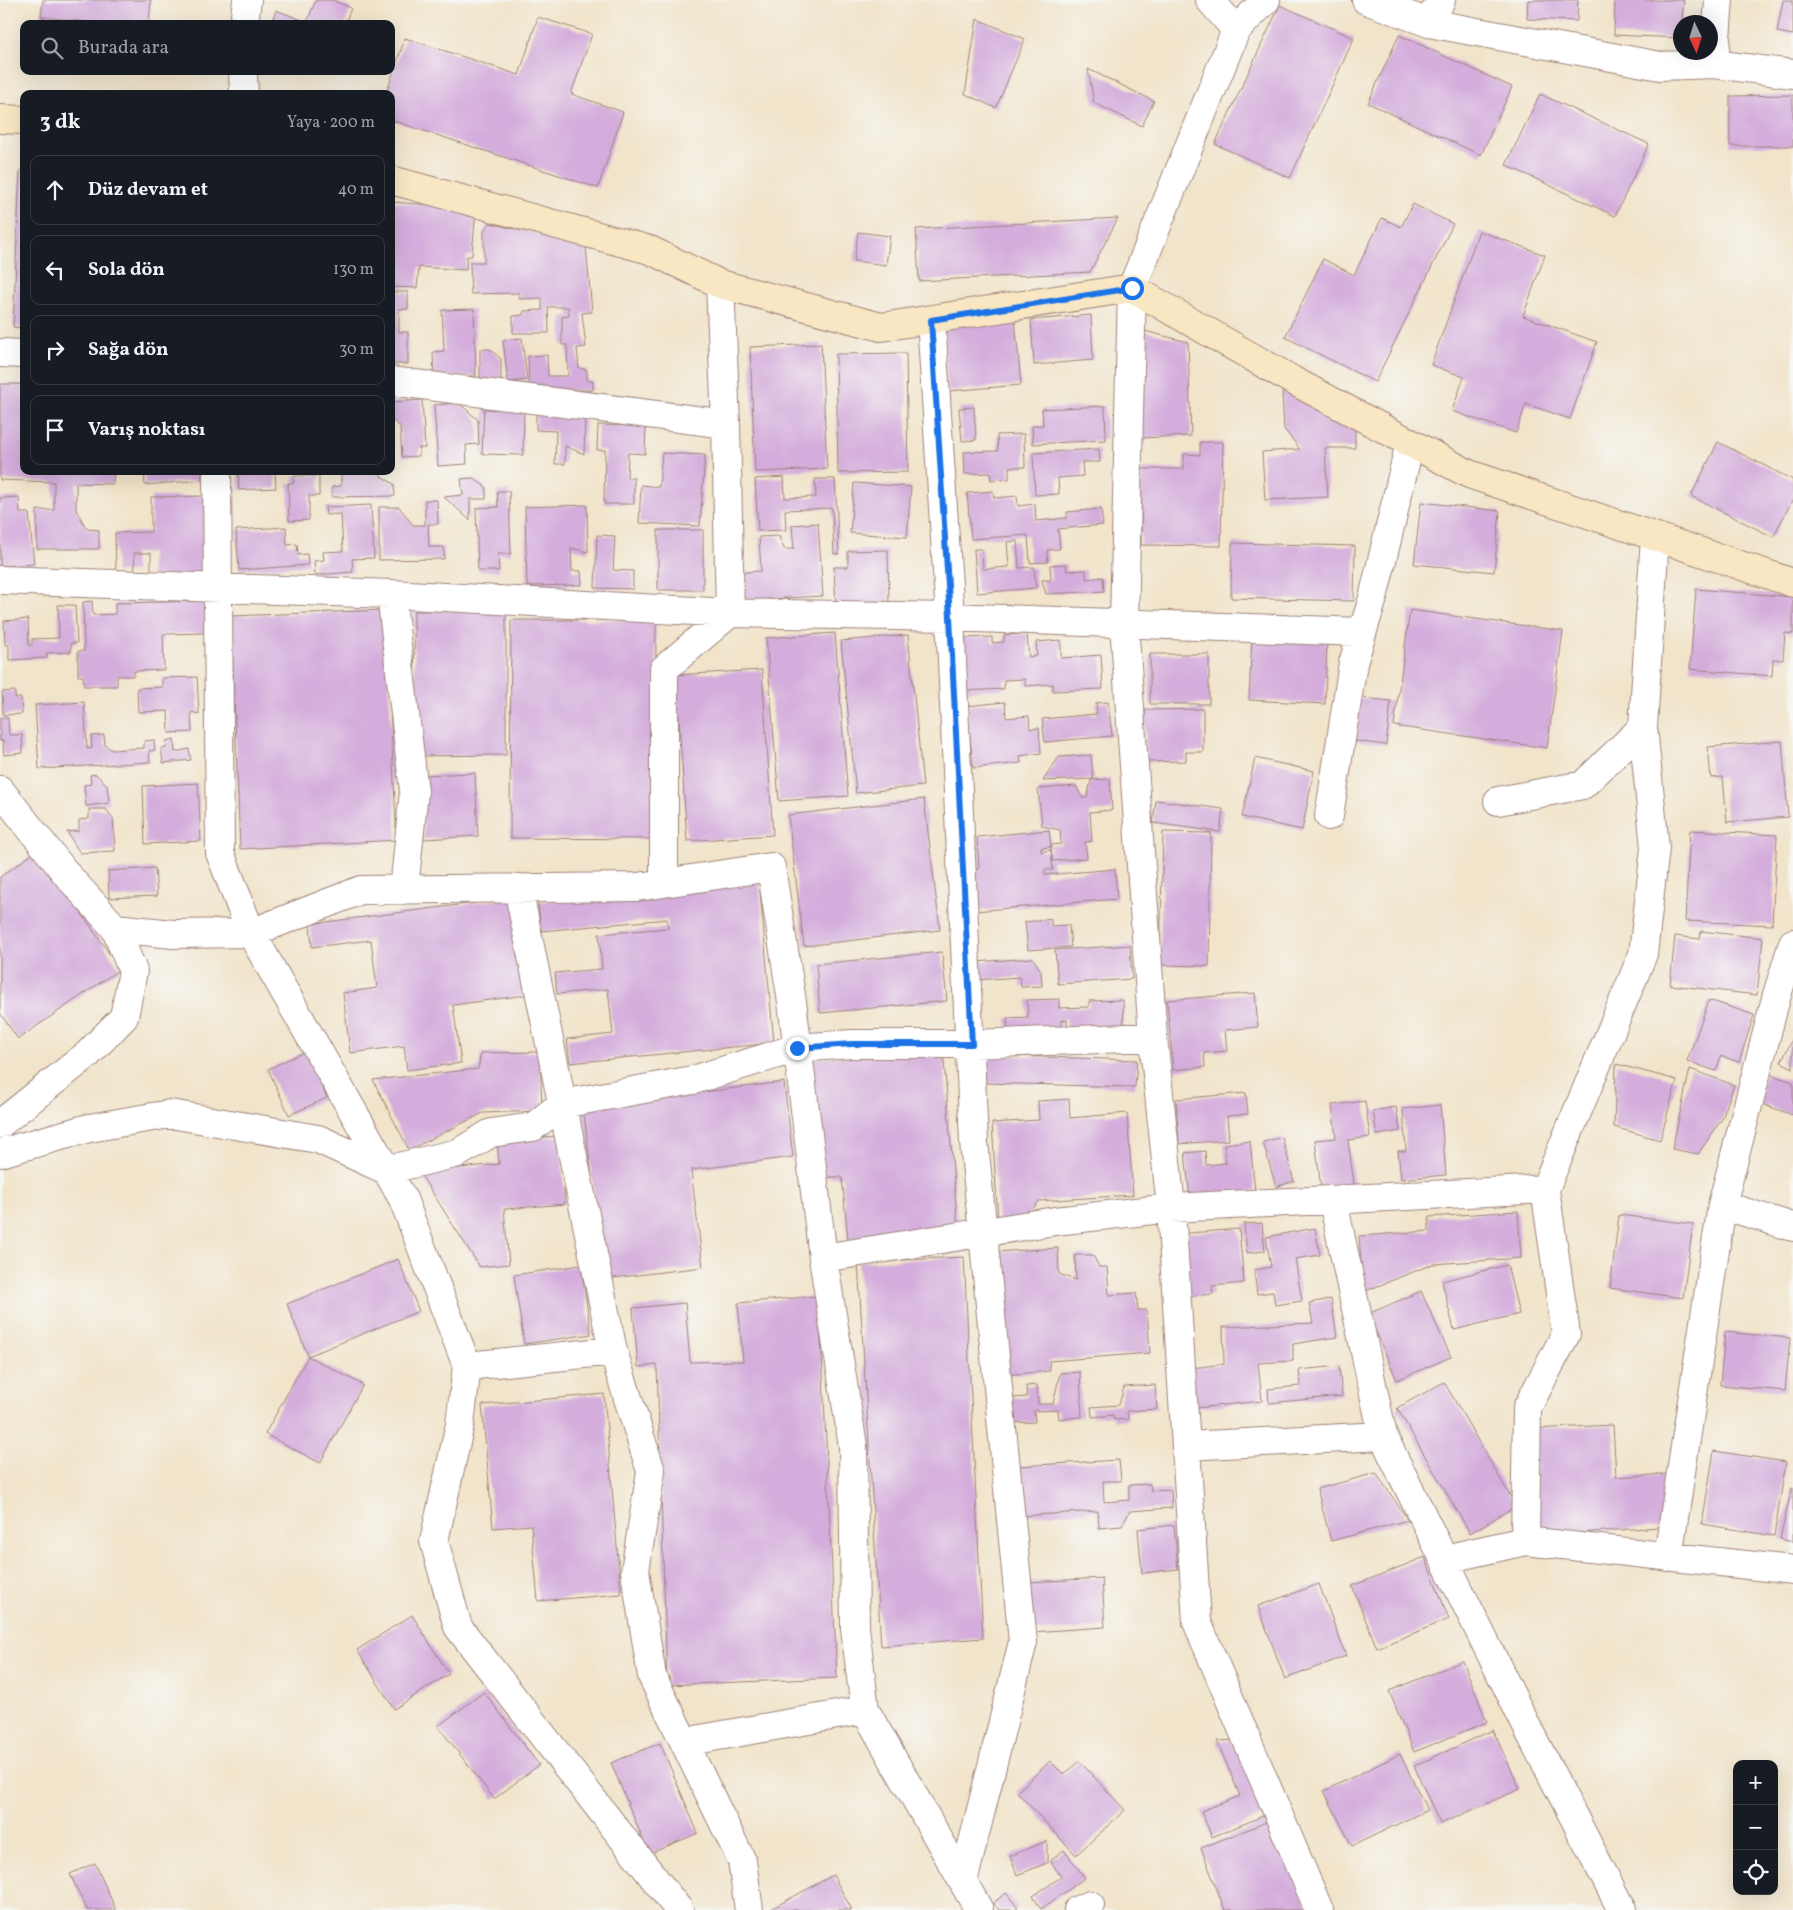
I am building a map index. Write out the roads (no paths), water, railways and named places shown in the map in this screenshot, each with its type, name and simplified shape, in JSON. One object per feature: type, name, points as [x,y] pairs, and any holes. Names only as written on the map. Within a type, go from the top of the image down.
[{"type":"street","points":[[244,20],[247,0]]},
{"type":"street","points":[[1210,0],[1236,30]]},
{"type":"street","points":[[1266,0],[1236,30],[1132,288],[1124,623],[1153,1037],[1172,1208],[1197,1622],[1319,1910]]},
{"type":"street","points":[[1366,0],[1435,12],[1660,66],[1714,64],[1793,74]]},
{"type":"street","points":[[1714,64],[1719,0]]},
{"type":"street","points":[[243,75],[244,90]]},
{"type":"street","points":[[0,119],[20,120]]},
{"type":"street","points":[[395,181],[650,250],[720,284],[880,327],[1132,288],[1292,380],[1469,474],[1793,584]]},
{"type":"street","points":[[720,284],[726,424],[730,613]]},
{"type":"street","points":[[931,320],[950,617],[972,1044],[974,1142],[1023,1642],[963,1882]]},
{"type":"street","points":[[0,353],[20,354]]},
{"type":"street","points":[[395,382],[726,424]]},
{"type":"street","points":[[1329,816],[1353,663],[1373,598],[1410,443]]},
{"type":"street","points":[[217,475],[220,853],[251,933],[402,1199],[467,1366],[460,1424],[434,1542],[458,1627],[679,1910]]},
{"type":"street","points":[[1525,1541],[1527,1408],[1566,1334],[1545,1189],[1643,954],[1655,848],[1642,727],[1655,537]]},
{"type":"street","points":[[0,580],[391,594],[730,613],[950,617],[1362,632]]},
{"type":"street","points":[[391,594],[414,791],[404,890]]},
{"type":"street","points":[[664,883],[664,669],[730,613]]},
{"type":"street","points":[[1498,801],[1583,784],[1642,727]]},
{"type":"street","points":[[0,790],[68,876],[115,928],[133,972],[124,1017],[88,1054],[0,1124]]},
{"type":"street","points":[[115,928],[173,934],[251,933],[361,890],[637,887],[771,867],[797,1048],[823,1258],[853,1446],[855,1628],[865,1710],[979,1910]]},
{"type":"street","points":[[518,888],[613,1351],[651,1471],[635,1571],[652,1676],[742,1862],[749,1910]]},
{"type":"street","points":[[1668,1557],[1722,1205],[1785,1000],[1793,943]]},
{"type":"street","points":[[0,1153],[89,1128],[170,1114],[318,1138],[386,1170],[458,1153],[491,1134],[533,1127],[562,1104],[693,1080],[797,1048],[852,1044],[972,1044],[1153,1037]]},
{"type":"street","points":[[823,1258],[1055,1221],[1172,1208],[1545,1189]]},
{"type":"street","points":[[1333,1201],[1383,1436],[1530,1731],[1622,1910]]},
{"type":"street","points":[[1722,1205],[1793,1227]]},
{"type":"street","points":[[467,1366],[613,1351]]},
{"type":"street","points":[[1186,1446],[1383,1436]]},
{"type":"street","points":[[1445,1560],[1525,1541],[1793,1570]]},
{"type":"street","points":[[684,1742],[865,1710]]}]
